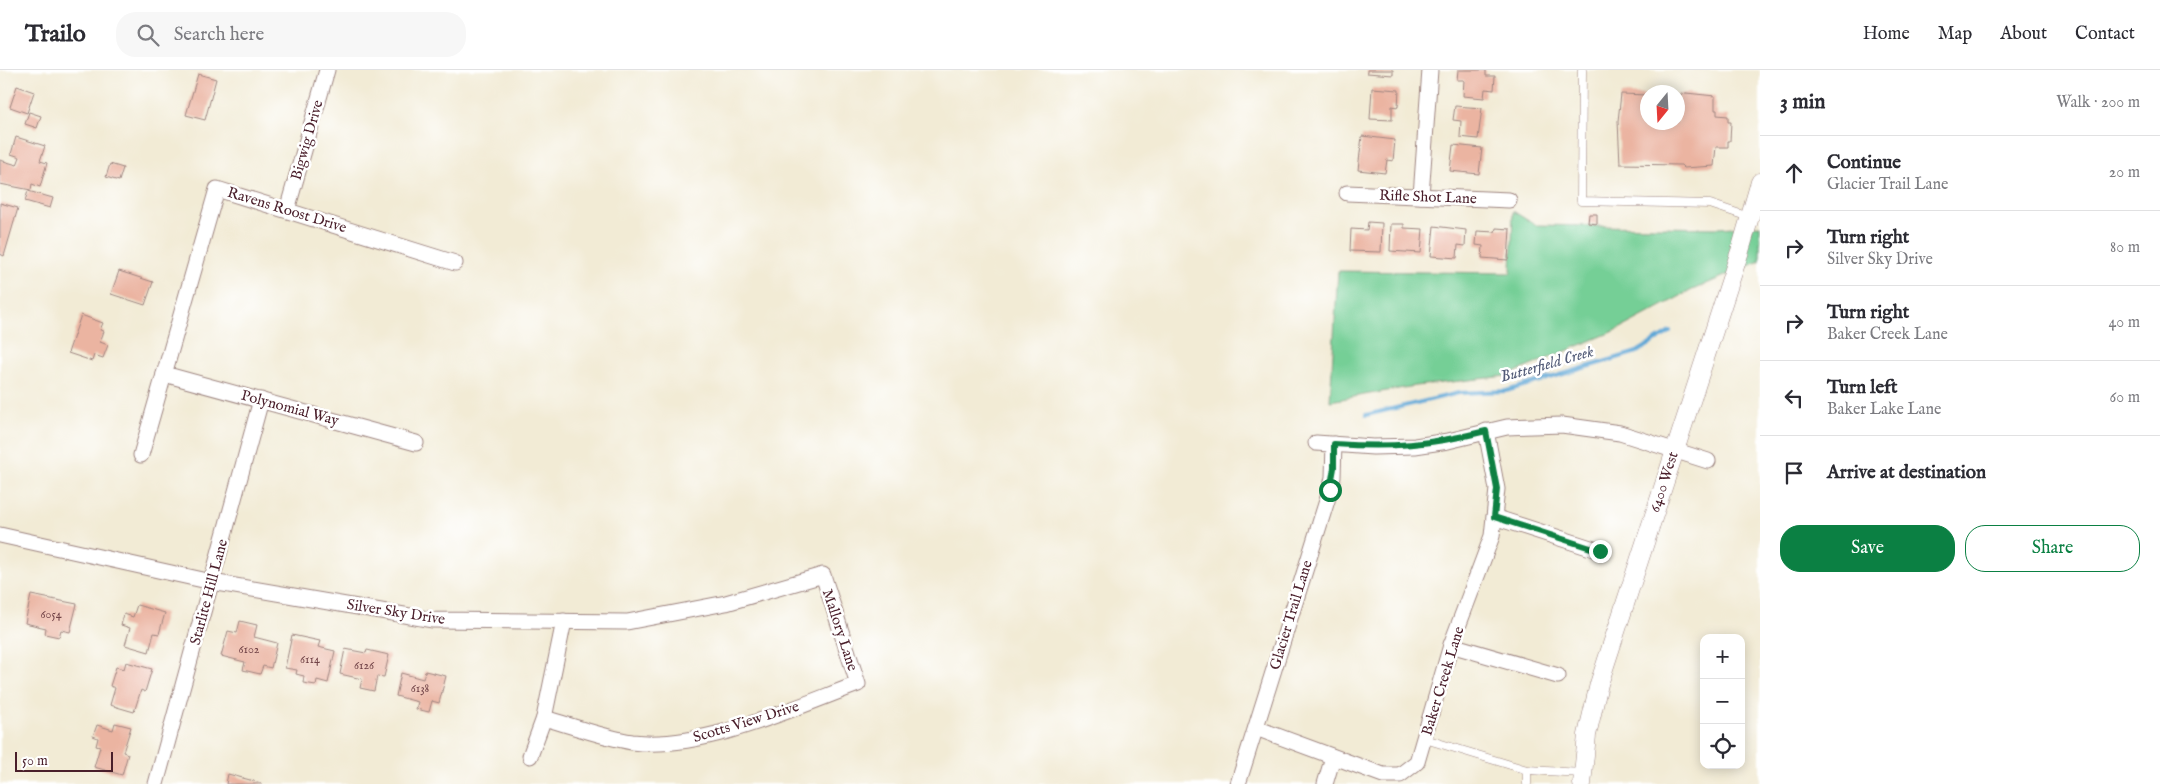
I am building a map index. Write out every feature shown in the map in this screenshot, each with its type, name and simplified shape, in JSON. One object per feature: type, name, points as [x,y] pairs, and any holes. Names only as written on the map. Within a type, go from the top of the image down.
[{"type":"street","name":"Bigwig Drive","points":[[287,210],[327,70]]},
{"type":"street","points":[[1421,196],[1430,70]]},
{"type":"street","name":"6400 West","points":[[1583,778],[1587,734],[1599,684],[1760,182]]},
{"type":"street","name":"Ravens Roost Drive","points":[[164,374],[217,188],[456,263]]},
{"type":"street","name":"Rifle Shot Lane","points":[[1348,194],[1509,200]]},
{"type":"street","points":[[141,455],[164,374]]},
{"type":"street","name":"Polynomial Way","points":[[164,374],[416,443]]},
{"type":"street","name":"Starlite Hill Lane","points":[[156,784],[261,400]]},
{"type":"street","points":[[1316,443],[1373,447],[1415,446],[1448,441],[1486,431],[1528,425],[1575,425],[1620,433],[1708,461]]},
{"type":"street","name":"Baker Creek Lane","points":[[1256,728],[1383,775],[1400,775],[1417,762],[1451,645],[1492,536],[1497,489],[1486,431]]},
{"type":"street","name":"Glacier Trail Lane","points":[[1238,784],[1330,490],[1334,468],[1334,444]]},
{"type":"street","points":[[1494,517],[1600,551]]},
{"type":"street","name":"Silver Sky Drive","points":[[0,535],[212,582],[433,620],[627,622],[726,603],[823,575]]},
{"type":"street","name":"Mallory Lane","points":[[823,575],[858,684]]},
{"type":"street","points":[[530,756],[544,718],[564,621]]},
{"type":"street","points":[[1451,645],[1558,676]]},
{"type":"street","name":"Scotts View Drive","points":[[544,718],[633,742],[669,742],[698,738],[764,720],[858,684]]},
{"type":"street","points":[[1325,784],[1333,757]]},
{"type":"lane","points":[[1582,70],[1580,201],[1710,204],[1749,217]]},
{"type":"lane","points":[[1425,739],[1526,770],[1583,778]]},
{"type":"lane","points":[[1526,770],[1527,784]]},
{"type":"green space","points":[[1513,211],[1535,225],[1719,228],[1760,225],[1760,261],[1690,291],[1619,329],[1506,376],[1415,386],[1330,401],[1338,271],[1511,273]]},
{"type":"building","points":[[1367,70],[1393,70],[1393,75],[1367,73]]},
{"type":"building","points":[[1458,70],[1486,70],[1486,76],[1495,76],[1494,90],[1485,89],[1484,98],[1463,96],[1464,80],[1457,80]]},
{"type":"building","points":[[198,74],[216,79],[205,120],[186,115]]},
{"type":"building","points":[[17,86],[34,92],[27,113],[10,107]]},
{"type":"building","points":[[1372,88],[1399,90],[1398,107],[1392,106],[1392,120],[1370,119]]},
{"type":"building","points":[[1685,93],[1715,96],[1717,115],[1728,116],[1728,122],[1731,122],[1728,147],[1716,147],[1714,166],[1684,168],[1681,165],[1620,164],[1618,121],[1621,94],[1640,95],[1640,130],[1685,130]]},
{"type":"building","points":[[1455,106],[1482,108],[1478,139],[1460,137],[1461,121],[1453,120]]},
{"type":"building","points":[[29,112],[41,116],[37,128],[25,124]]},
{"type":"building","points":[[1362,136],[1395,140],[1393,161],[1387,160],[1385,173],[1358,170]]},
{"type":"building","points":[[16,137],[45,146],[40,161],[47,163],[40,187],[32,184],[31,190],[0,184],[0,160],[17,165],[20,157],[11,154]]},
{"type":"building","points":[[1453,145],[1482,148],[1479,174],[1450,171]]},
{"type":"building","points":[[110,164],[123,168],[119,181],[106,177]]},
{"type":"building","points":[[28,191],[53,198],[50,208],[25,201]]},
{"type":"building","points":[[0,203],[18,208],[4,256],[0,254]]},
{"type":"building","points":[[1589,214],[1597,214],[1597,224],[1588,223]]},
{"type":"building","points":[[1368,222],[1382,223],[1381,252],[1350,251],[1351,229],[1367,230]]},
{"type":"building","points":[[1391,224],[1404,224],[1404,228],[1423,229],[1421,253],[1390,251]]},
{"type":"building","points":[[1434,226],[1466,230],[1465,246],[1458,245],[1457,258],[1431,256]]},
{"type":"building","points":[[1496,228],[1510,229],[1508,260],[1482,258],[1483,246],[1476,245],[1477,231],[1495,232]]},
{"type":"building","points":[[119,271],[153,282],[145,305],[111,294]]},
{"type":"building","points":[[81,315],[103,323],[100,330],[104,331],[100,342],[108,345],[103,358],[94,355],[92,361],[68,353]]},
{"type":"building","points":[[31,595],[77,604],[70,632],[61,630],[59,637],[45,634],[46,628],[25,623]]},
{"type":"building","points":[[137,605],[165,613],[159,634],[154,633],[149,652],[125,645],[130,628],[121,625],[124,614],[133,617]]},
{"type":"building","points":[[240,621],[257,625],[254,637],[277,643],[271,668],[263,666],[260,674],[243,670],[245,662],[221,656],[228,631],[237,633]]},
{"type":"building","points":[[292,635],[320,641],[318,647],[335,651],[328,683],[317,680],[316,685],[303,683],[304,676],[296,674],[297,670],[285,668]]},
{"type":"building","points":[[345,649],[366,653],[367,650],[389,655],[384,677],[377,676],[374,691],[360,688],[362,679],[340,674]]},
{"type":"building","points":[[126,662],[152,669],[145,692],[141,690],[134,712],[110,705],[115,688],[110,686],[116,667],[124,669]]},
{"type":"building","points":[[425,671],[446,676],[439,703],[432,701],[429,712],[416,709],[418,702],[396,696],[401,673],[423,679]]},
{"type":"building","points":[[115,723],[131,727],[123,752],[128,754],[122,775],[94,767],[100,747],[96,746],[98,738],[93,736],[97,725],[113,730]]},
{"type":"building","points":[[228,774],[261,783],[261,784],[226,784]]},
{"type":"waterway","name":"Butterfield Creek","points":[[1366,415],[1459,393],[1506,391],[1637,352],[1670,332]]},
{"type":"route","points":[[1330,490],[1334,468],[1334,444],[1373,447],[1415,446],[1448,441],[1486,431],[1497,489],[1494,517],[1600,551]]}]
